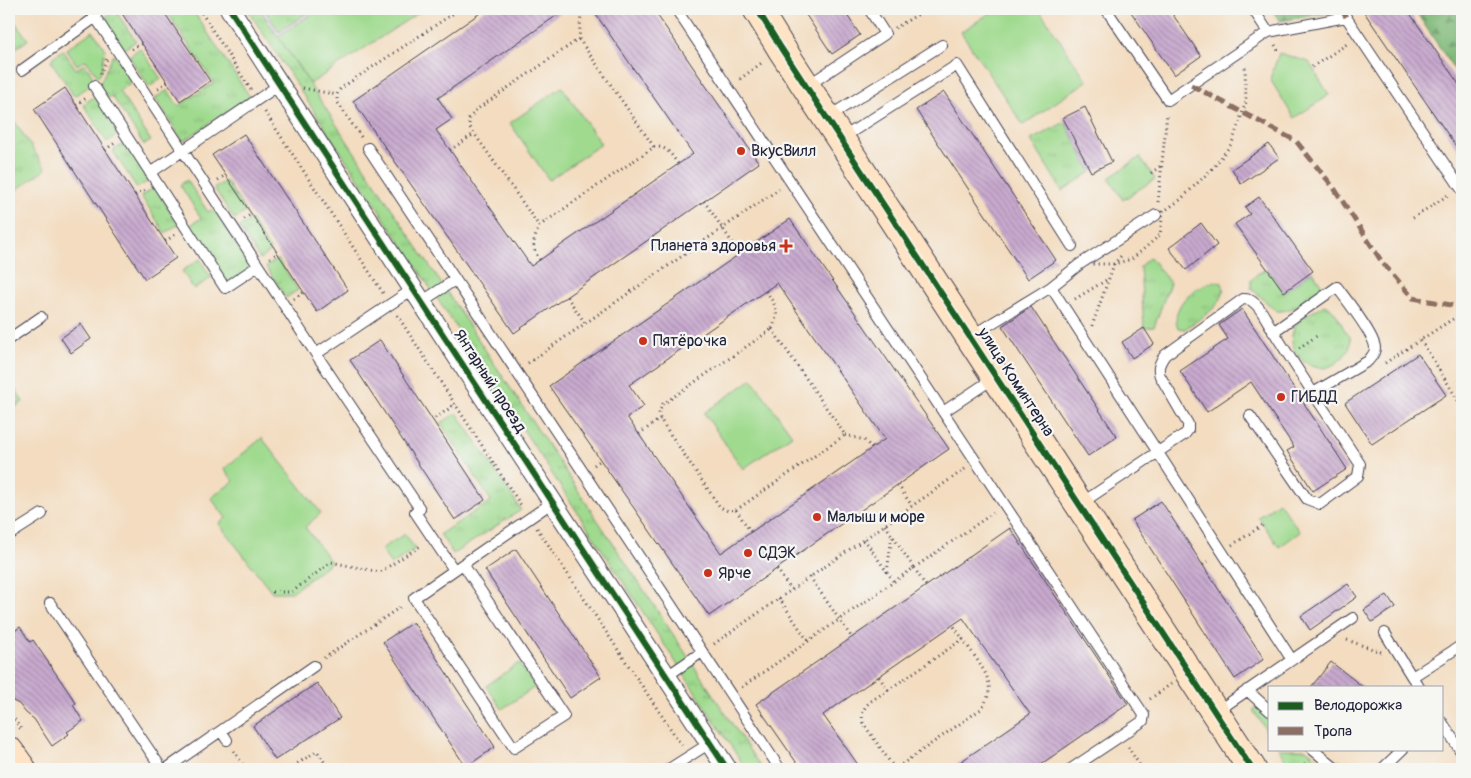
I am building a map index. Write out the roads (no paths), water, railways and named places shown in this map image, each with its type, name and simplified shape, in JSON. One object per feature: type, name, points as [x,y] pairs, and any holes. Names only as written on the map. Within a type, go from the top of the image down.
[{"type":"street","name":"Янтарный проезд","points":[[230,9],[727,769]]},
{"type":"street","name":"улица Коминтерна","points":[[757,9],[1252,769]]},
{"type":"street","points":[[9,751],[22,769]]},
{"type":"lane","points":[[807,86],[885,34],[869,9]]},
{"type":"lane","points":[[1106,9],[1168,100],[1268,32],[1346,18],[1462,190]]},
{"type":"lane","points":[[1253,9],[1268,32]]},
{"type":"lane","points":[[678,10],[1145,716],[1143,721],[1071,769]]},
{"type":"lane","points":[[22,70],[93,13],[316,354],[420,509],[415,512],[433,538],[459,567],[564,716],[514,748],[414,598],[459,567],[530,518],[553,502]]},
{"type":"lane","points":[[834,128],[942,45]]},
{"type":"lane","points":[[834,128],[957,65],[1072,246]]},
{"type":"lane","points":[[150,173],[279,84]]},
{"type":"lane","points":[[94,86],[225,288],[258,266]]},
{"type":"lane","points":[[368,148],[780,769]]},
{"type":"lane","points":[[970,337],[1051,287],[1080,264],[1156,215]]},
{"type":"lane","points":[[316,354],[390,304],[417,296],[455,280]]},
{"type":"lane","points":[[1051,287],[1292,660]]},
{"type":"lane","points":[[1273,332],[1338,287],[1371,337],[1375,350],[1373,356],[1368,361],[1313,393]]},
{"type":"lane","points":[[1080,505],[1185,434],[1188,430],[1188,424],[1158,371],[1159,366],[1165,355],[1246,298],[1253,301],[1257,306],[1360,464],[1358,476],[1320,504],[1308,499],[1250,416]]},
{"type":"lane","points":[[9,339],[41,318]]},
{"type":"lane","points":[[943,412],[996,377]]},
{"type":"lane","points":[[9,535],[42,514]]},
{"type":"lane","points":[[50,603],[164,769],[224,736],[314,666]]},
{"type":"lane","points":[[1215,712],[1353,618]]},
{"type":"lane","points":[[1385,633],[1417,686]]},
{"type":"lane","points":[[1412,677],[1462,645]]},
{"type":"lane","points":[[667,676],[702,652]]},
{"type":"lane","points":[[1247,690],[1268,709]]},
{"type":"lane","points":[[1444,725],[1462,753]]},
{"type":"lane","points":[[669,769],[710,743]]},
{"type":"lane","points":[[1313,750],[1336,768],[1342,769]]},
{"type":"lane","points":[[1382,769],[1402,750]]},
{"type":"place","name":"ВкусВилл","points":[[741,151]]},
{"type":"place","name":"Планета здоровья","points":[[786,246]]},
{"type":"place","name":"Пятёрочка","points":[[643,341]]},
{"type":"place","name":"ГИБДД","points":[[1281,397]]},
{"type":"place","name":"Малыш и море","points":[[817,517]]},
{"type":"place","name":"СДЭК","points":[[748,553]]},
{"type":"place","name":"Ярче","points":[[708,573]]}]
